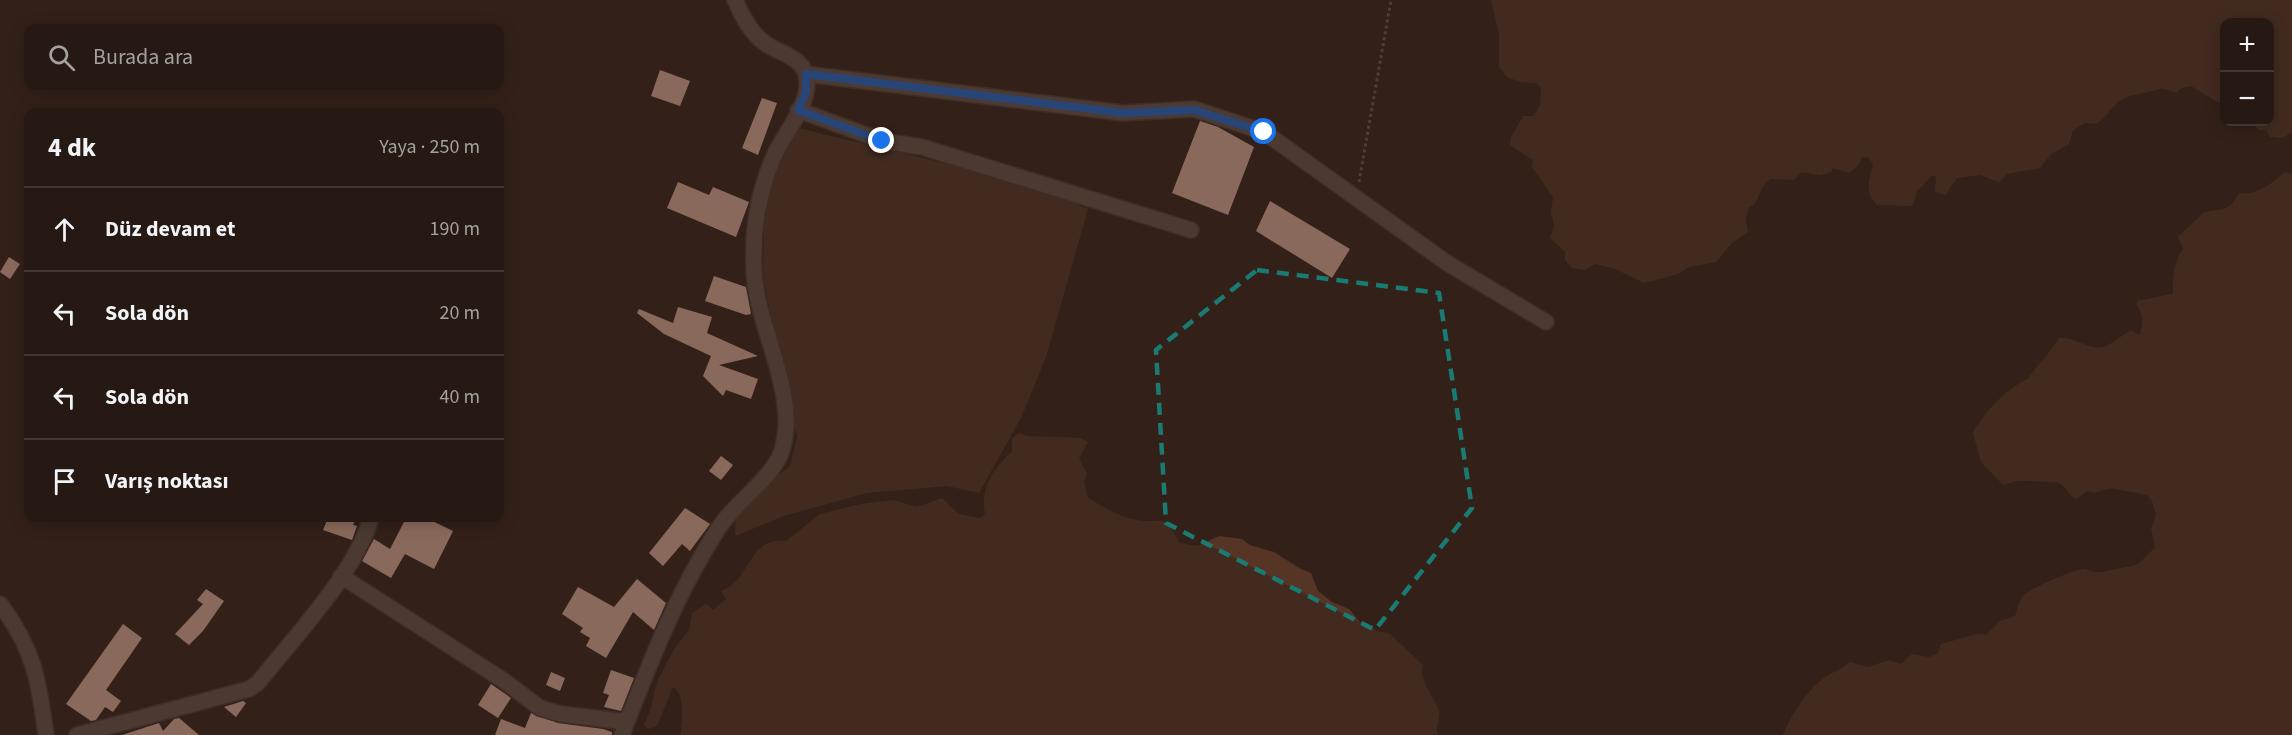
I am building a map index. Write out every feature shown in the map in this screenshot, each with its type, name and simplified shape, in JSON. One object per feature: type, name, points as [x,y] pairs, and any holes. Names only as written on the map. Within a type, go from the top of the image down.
[{"type":"street","points":[[341,576],[503,680],[540,708],[624,728],[651,659],[705,551],[735,505],[772,468],[782,451],[784,441],[784,398],[754,273],[754,241],[762,185],[775,153],[806,92],[806,74],[796,60],[766,44],[744,18],[735,0]]},
{"type":"street","points":[[806,74],[1123,113],[1194,110],[1264,132],[1447,263],[1546,322]]},
{"type":"street","points":[[798,110],[882,141],[922,147],[1191,230]]},
{"type":"street","points":[[77,735],[249,689],[258,683],[341,576],[362,545],[370,522]]},
{"type":"street","points":[[0,604],[28,649],[38,676],[46,735]]},
{"type":"path","points":[[1357,198],[1391,0]]},
{"type":"highlighted area","points":[[1257,270],[1439,293],[1472,508],[1375,630],[1166,523],[1156,350]]},
{"type":"shaded area","points":[[1491,0],[2292,0],[2292,132],[2282,138],[2270,137],[2267,131],[2258,130],[2256,126],[2274,126],[2274,18],[2220,18],[2220,104],[2191,86],[2182,88],[2176,93],[2162,88],[2130,96],[2117,103],[2096,124],[2085,123],[2073,130],[2069,144],[2051,154],[2040,168],[2007,174],[1999,182],[1980,175],[1957,178],[1945,195],[1935,192],[1936,176],[1931,176],[1917,192],[1912,206],[1877,205],[1869,190],[1873,164],[1868,157],[1862,158],[1858,166],[1849,173],[1833,168],[1831,172],[1821,175],[1801,172],[1794,180],[1770,179],[1763,186],[1755,204],[1749,207],[1746,217],[1748,232],[1732,243],[1716,262],[1689,267],[1678,274],[1644,283],[1615,269],[1595,264],[1585,270],[1572,268],[1565,260],[1565,252],[1550,238],[1554,226],[1551,212],[1553,197],[1532,167],[1533,160],[1510,145],[1511,137],[1523,116],[1534,116],[1540,105],[1541,88],[1536,83],[1520,82],[1507,77],[1499,67],[1499,34]]},
{"type":"shaded area","points":[[794,127],[1018,181],[1088,209],[1046,357],[1022,416],[979,493],[947,486],[867,493],[784,516],[735,536],[736,508],[790,466],[797,437],[763,278],[765,185]]},
{"type":"shaded area","points":[[2285,172],[2292,174],[2292,735],[1783,735],[1794,713],[1809,692],[1821,680],[1850,662],[1868,667],[1889,660],[1901,664],[1912,654],[1929,657],[1938,653],[1941,644],[1977,634],[1986,635],[2000,621],[2015,616],[2024,595],[2043,584],[2080,570],[2098,572],[2132,566],[2139,563],[2155,547],[2151,528],[2156,515],[2152,501],[2147,495],[2111,488],[2094,493],[2087,491],[2076,499],[2059,483],[2015,481],[2003,485],[1981,462],[1973,433],[1996,402],[2012,388],[2028,379],[2059,338],[2071,339],[2100,348],[2131,330],[2139,335],[2142,319],[2136,304],[2138,300],[2173,294],[2174,270],[2183,249],[2178,237],[2204,212],[2224,209],[2232,204],[2239,193],[2258,191]]},
{"type":"shaded area","points":[[1019,433],[1027,436],[1080,438],[1088,442],[1079,458],[1087,474],[1084,482],[1088,498],[1116,513],[1131,519],[1167,522],[1180,543],[1198,546],[1219,536],[1242,539],[1250,545],[1274,552],[1311,573],[1318,591],[1332,602],[1349,609],[1359,621],[1377,631],[1389,633],[1423,665],[1425,683],[1439,711],[1438,735],[680,735],[681,702],[680,696],[673,687],[657,726],[648,729],[644,725],[657,682],[674,649],[689,630],[692,613],[706,604],[713,610],[726,599],[721,591],[731,586],[739,578],[756,552],[773,542],[786,541],[820,514],[861,504],[893,500],[917,507],[942,498],[959,514],[980,518],[985,514],[986,488],[999,465],[1012,452],[1012,438]]},
{"type":"building","points":[[660,70],[690,81],[680,106],[651,96]]},
{"type":"building","points":[[762,98],[777,103],[758,155],[742,148]]},
{"type":"building","points":[[1200,121],[1218,127],[1254,147],[1228,215],[1172,193]]},
{"type":"building","points":[[678,182],[709,195],[713,187],[749,202],[736,237],[667,208]]},
{"type":"building","points":[[1270,201],[1350,249],[1332,278],[1256,231]]},
{"type":"building","points":[[9,257],[20,264],[10,279],[0,272]]},
{"type":"building","points":[[714,276],[746,287],[751,314],[746,315],[705,301]]},
{"type":"building","points":[[678,307],[712,317],[707,333],[758,356],[719,365],[758,379],[751,399],[726,390],[723,396],[703,376],[711,356],[664,334],[637,313],[639,309],[673,323]]},
{"type":"building","points":[[721,456],[733,465],[721,480],[709,471]]},
{"type":"building","points":[[685,508],[710,524],[690,551],[682,544],[663,566],[649,553]]},
{"type":"building","points":[[326,522],[354,522],[353,525],[357,526],[352,540],[323,530]]},
{"type":"building","points":[[404,522],[434,522],[453,531],[434,569],[405,554],[391,578],[362,561],[374,539],[390,549]]},
{"type":"building","points":[[637,579],[666,603],[654,630],[633,612],[606,658],[586,646],[590,638],[580,632],[583,628],[562,614],[578,587],[614,607]]},
{"type":"building","points":[[206,589],[224,601],[203,631],[189,645],[175,634],[203,604],[197,600]]},
{"type":"building","points":[[123,624],[142,638],[106,690],[121,701],[113,712],[105,707],[96,720],[91,721],[66,704]]},
{"type":"building","points":[[611,670],[634,678],[621,711],[604,707],[609,695],[603,693]]},
{"type":"building","points":[[551,672],[565,678],[560,691],[546,685]]},
{"type":"building","points":[[491,684],[511,698],[498,718],[478,705]]},
{"type":"building","points":[[243,701],[246,703],[236,717],[224,707]]},
{"type":"building","points":[[531,713],[558,723],[603,729],[612,732],[612,735],[495,735],[501,719],[525,728]]},
{"type":"building","points":[[179,718],[199,735],[122,735],[159,723],[163,731],[174,719]]},
{"type":"route","points":[[882,141],[798,110],[806,92],[806,74],[1123,113],[1194,110],[1264,132]]}]
